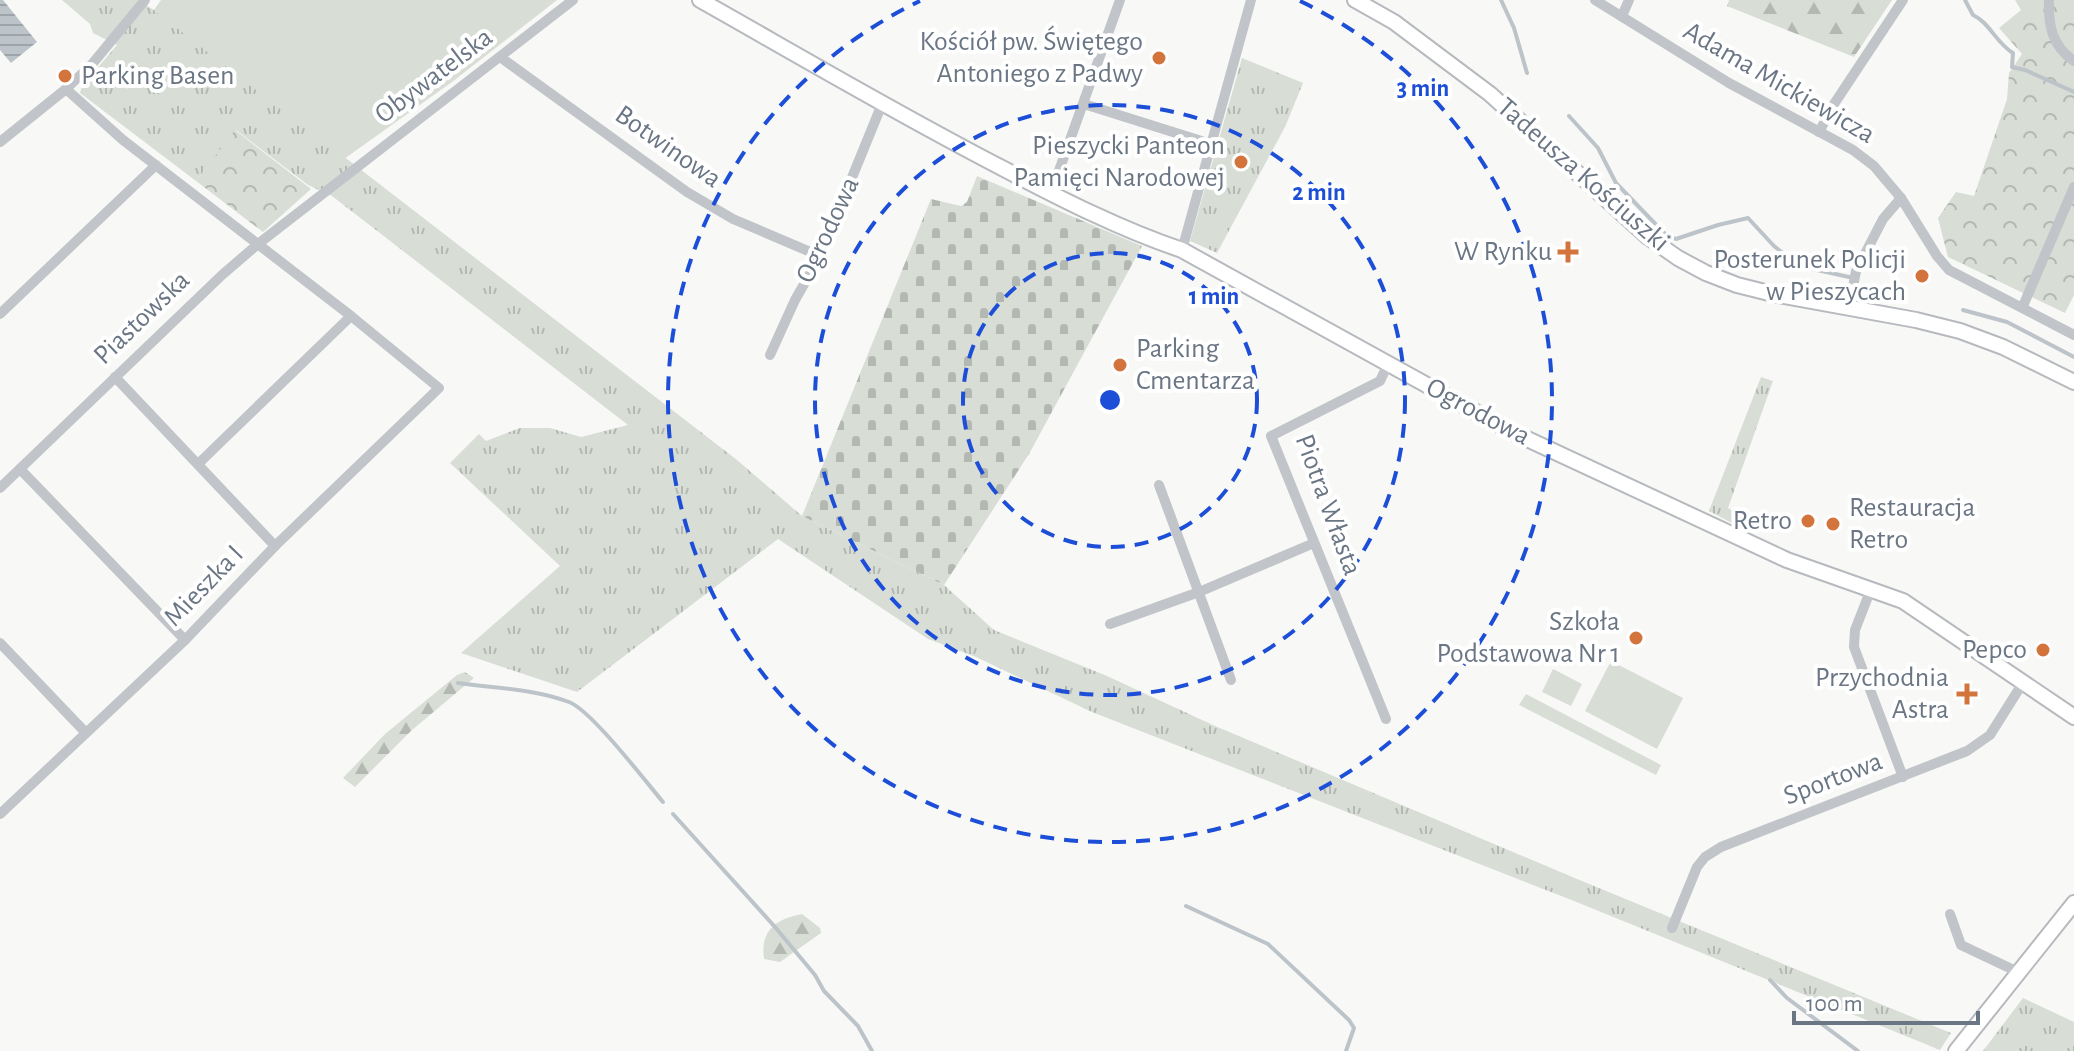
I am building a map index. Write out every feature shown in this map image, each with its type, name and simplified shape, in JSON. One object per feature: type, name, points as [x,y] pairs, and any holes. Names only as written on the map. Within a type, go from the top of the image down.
[{"type":"street","points":[[0,142],[93,63],[145,0]]},
{"type":"street","name":"Obywatelska","points":[[326,191],[573,0]]},
{"type":"street","name":"Ogrodowa","points":[[700,0],[882,104],[1051,193],[1153,240],[1182,250],[1510,431],[1787,560],[1903,601],[2074,717]]},
{"type":"street","points":[[1051,193],[1120,0]]},
{"type":"street","points":[[1182,250],[1251,0]]},
{"type":"street","name":"Tadeusza Kościuszki","points":[[1355,0],[1382,15],[1490,94],[1648,237],[1678,258],[1737,285],[1960,331],[2003,347],[2074,382]]},
{"type":"street","name":"Adama Mickiewicza","points":[[1595,0],[1716,76],[1853,150],[1874,166],[1901,198],[1949,270],[2074,335]]},
{"type":"street","points":[[1622,16],[1629,0]]},
{"type":"street","points":[[1819,132],[1903,0]]},
{"type":"street","points":[[2049,0],[2048,26],[2062,53],[2074,61]]},
{"type":"street","name":"Botwinowa","points":[[500,57],[687,192],[733,219],[820,256]]},
{"type":"street","points":[[66,89],[123,140],[351,316],[198,464]]},
{"type":"street","name":"Ogrodowa","points":[[770,355],[795,300],[820,256],[882,104]]},
{"type":"street","points":[[1084,104],[1211,144]]},
{"type":"street","points":[[0,314],[156,165]]},
{"type":"street","points":[[2023,306],[2074,187]]},
{"type":"street","name":"Piastowska","points":[[0,488],[258,244],[326,191]]},
{"type":"street","points":[[1849,308],[1856,271],[1883,219],[1901,198]]},
{"type":"street","name":"Mieszka I","points":[[0,814],[185,640],[275,546],[439,388],[351,316]]},
{"type":"street","name":"Piotra Własta","points":[[1386,719],[1271,436],[1380,381],[1388,364]]},
{"type":"street","points":[[115,377],[275,546]]},
{"type":"street","points":[[20,469],[185,640]]},
{"type":"street","points":[[1159,485],[1231,680]]},
{"type":"street","points":[[1110,624],[1199,592],[1314,543]]},
{"type":"street","points":[[1871,589],[1855,630],[1854,647],[1903,777]]},
{"type":"street","points":[[3,651],[86,733]]},
{"type":"street","name":"Sportowa","points":[[1672,928],[1692,877],[1705,857],[1721,847],[1967,751],[1990,735],[2024,681]]},
{"type":"street","points":[[1956,1051],[2074,903]]},
{"type":"street","points":[[1950,914],[1961,945],[2018,972]]},
{"type":"green space","points":[[62,0],[138,0],[154,10],[737,460],[802,516],[944,585],[994,630],[1577,879],[1951,1033],[1940,1050],[1574,901],[1092,712],[976,657],[928,639],[778,539],[577,692],[461,653],[560,566],[450,463],[479,434],[486,441],[520,428],[550,428],[581,437],[628,425],[332,196],[308,185],[236,130],[196,181],[80,93],[82,86],[117,45],[93,33],[90,24]]},
{"type":"green space","points":[[161,0],[557,0],[452,82],[344,159],[154,10]]},
{"type":"green space","points":[[1729,0],[1892,0],[1854,57],[1727,6]]},
{"type":"green space","points":[[2015,0],[2074,0],[2074,295],[2065,313],[1948,257],[1938,218],[1956,192],[1974,196],[2007,99],[2009,73],[2022,54],[1999,28],[2021,10]]},
{"type":"green space","points":[[1242,58],[1303,83],[1285,127],[1217,253],[1190,241]]},
{"type":"green space","points":[[235,130],[311,189],[263,232],[196,181]]},
{"type":"green space","points":[[977,176],[1142,246],[1029,454],[944,585],[802,516],[931,199],[961,206],[967,202]]},
{"type":"green space","points":[[1761,377],[1773,381],[1728,508],[1735,512],[1732,523],[1709,511]]},
{"type":"green space","points":[[1611,661],[1683,698],[1657,749],[1585,711]]},
{"type":"green space","points":[[1553,669],[1582,684],[1571,706],[1542,692]]},
{"type":"green space","points":[[465,672],[474,678],[412,730],[355,787],[343,778],[385,734],[457,675]]},
{"type":"green space","points":[[1526,694],[1661,765],[1656,775],[1519,705]]},
{"type":"green space","points":[[802,914],[820,928],[821,933],[780,962],[764,959],[764,941],[771,928],[784,919]]},
{"type":"green space","points":[[2023,998],[2074,1022],[2074,1051],[1983,1051]]},
{"type":"shaded area","points":[[0,0],[37,42],[11,63],[0,50]]},
{"type":"waterway","points":[[1501,0],[1514,28],[1527,73]]},
{"type":"waterway","points":[[1965,0],[1973,15],[2013,53],[2012,67],[2074,92]]},
{"type":"waterway","points":[[1569,116],[1598,148],[1616,183],[1665,234],[1676,239],[1748,218],[1774,246],[1799,266],[1849,277]]},
{"type":"waterway","points":[[1963,310],[2007,322],[2074,357]]},
{"type":"waterway","points":[[458,683],[528,692],[569,702],[591,718],[663,802]]},
{"type":"waterway","points":[[673,814],[775,927],[815,975],[824,991],[858,1026],[872,1051]]},
{"type":"waterway","points":[[1186,906],[1268,944],[1349,1020],[1354,1028],[1346,1051]]},
{"type":"waterway","points":[[1770,980],[1787,998],[1858,1051]]},
{"type":"place","name":"Kościół pw. Świętego Antoniego z Padwy","points":[[1159,58]]},
{"type":"place","name":"Parking Basen","points":[[65,76]]},
{"type":"place","name":"Pieszycki Panteon Pamięci Narodowej","points":[[1241,162]]},
{"type":"place","name":"W Rynku","points":[[1568,252]]},
{"type":"place","name":"Posterunek Policji w Pieszycach","points":[[1922,276]]},
{"type":"place","name":"Parking Cmentarza","points":[[1120,365]]},
{"type":"place","name":"Retro","points":[[1808,521]]},
{"type":"place","name":"Restauracja Retro","points":[[1833,524]]},
{"type":"place","name":"Szkoła Podstawowa Nr 1","points":[[1636,638]]},
{"type":"place","name":"Pepco","points":[[2043,650]]},
{"type":"place","name":"Przychodnia Astra","points":[[1967,694]]}]
